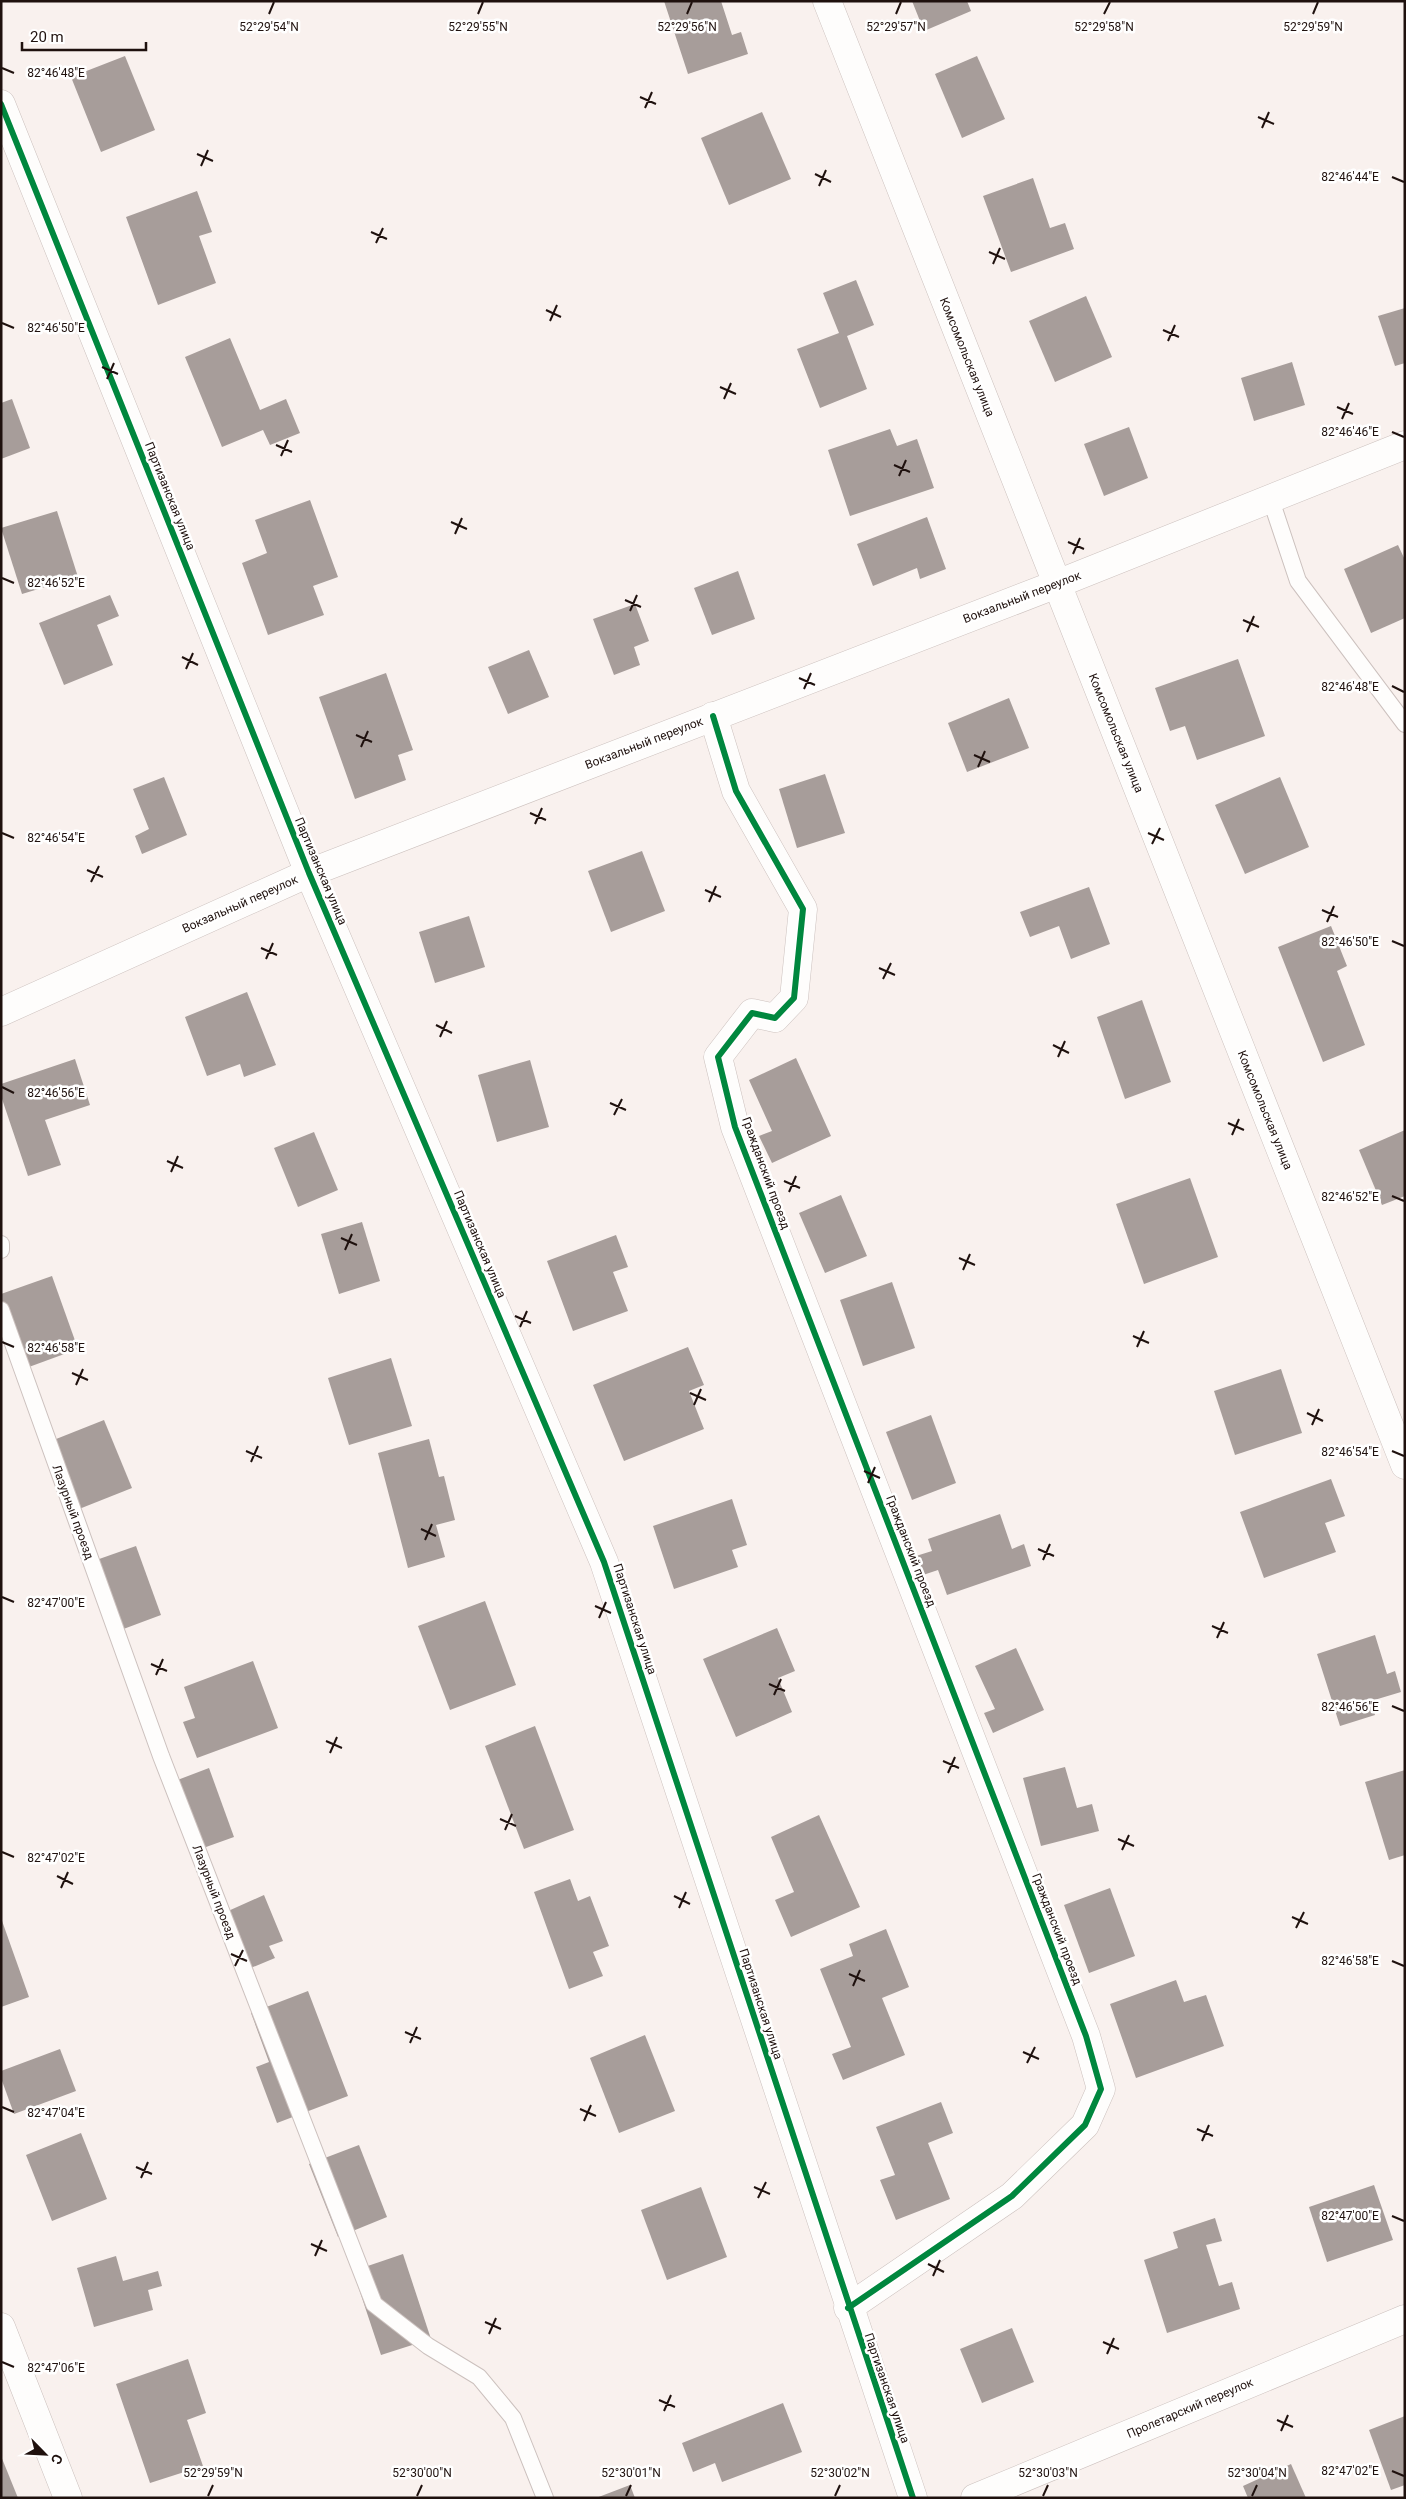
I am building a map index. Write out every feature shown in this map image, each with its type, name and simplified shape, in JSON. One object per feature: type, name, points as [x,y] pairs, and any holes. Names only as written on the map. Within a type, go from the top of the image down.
[{"type":"street","name":"Комсомольская улица","points":[[827,1],[1405,1465]]},
{"type":"street","name":"Партизанская улица","points":[[1,104],[309,873],[604,1562],[848,2308],[913,2498]]},
{"type":"street","name":"Вокзальный переулок","points":[[1,1012],[309,873],[1057,584],[1405,445]]},
{"type":"street","name":"Гражданский проезд","points":[[713,716],[736,791],[803,909],[794,998],[775,1018],[752,1013],[718,1057],[735,1127],[1086,2036],[1101,2089],[1085,2126],[1012,2196],[848,2308]]},
{"type":"street","name":"Пролетарский переулок","points":[[975,2498],[1405,2319]]},
{"type":"street","points":[[1,2327],[68,2498]]},
{"type":"lane","points":[[1270,500],[1298,581],[1405,724]]},
{"type":"lane","points":[[1,1244],[1,1250]]},
{"type":"lane","name":"Лазурный проезд","points":[[1,1310],[161,1756],[374,2304],[428,2346],[479,2377],[513,2418],[545,2498]]},
{"type":"building","points":[[664,1],[721,1],[732,35],[741,32],[748,54],[688,74]]},
{"type":"building","points":[[912,1],[967,1],[971,11],[924,31]]},
{"type":"building","points":[[125,56],[155,130],[101,152],[71,77]]},
{"type":"building","points":[[977,56],[1005,119],[962,138],[935,74]]},
{"type":"building","points":[[762,112],[791,179],[729,205],[701,138]]},
{"type":"building","points":[[1033,178],[1050,228],[1065,223],[1074,249],[1011,272],[983,196]]},
{"type":"building","points":[[197,191],[212,232],[199,236],[216,283],[158,305],[126,217]]},
{"type":"building","points":[[856,280],[874,325],[847,336],[867,389],[820,408],[797,349],[839,333],[823,293]]},
{"type":"building","points":[[1086,296],[1112,357],[1055,382],[1029,321]]},
{"type":"building","points":[[1405,308],[1405,363],[1395,366],[1378,316]]},
{"type":"building","points":[[230,338],[260,410],[286,399],[300,433],[270,445],[263,430],[222,447],[185,357]]},
{"type":"building","points":[[1292,362],[1305,405],[1254,421],[1241,378]]},
{"type":"building","points":[[12,399],[30,448],[1,459],[1,403]]},
{"type":"building","points":[[1129,427],[1148,478],[1104,496],[1084,444]]},
{"type":"building","points":[[890,429],[897,446],[917,439],[934,488],[850,516],[828,450]]},
{"type":"building","points":[[310,500],[338,577],[313,586],[324,615],[268,635],[242,563],[267,553],[255,520]]},
{"type":"building","points":[[57,511],[78,577],[22,594],[1,528]]},
{"type":"building","points":[[927,517],[946,569],[920,579],[917,568],[873,586],[857,544]]},
{"type":"building","points":[[1398,545],[1405,560],[1405,618],[1371,633],[1344,569]]},
{"type":"building","points":[[738,571],[755,619],[712,635],[694,588]]},
{"type":"building","points":[[110,595],[119,616],[97,625],[113,665],[64,685],[39,623]]},
{"type":"building","points":[[635,604],[649,641],[634,647],[640,665],[614,675],[593,619]]},
{"type":"building","points":[[529,650],[549,697],[508,714],[488,667]]},
{"type":"building","points":[[1238,659],[1265,736],[1197,760],[1185,726],[1170,731],[1155,688]]},
{"type":"building","points":[[386,673],[413,750],[398,755],[406,780],[355,799],[319,697]]},
{"type":"building","points":[[1009,698],[1029,748],[967,772],[948,723]]},
{"type":"building","points":[[825,774],[845,833],[797,848],[779,789]]},
{"type":"building","points":[[164,777],[187,835],[142,854],[135,836],[149,829],[133,789]]},
{"type":"building","points":[[1280,777],[1309,847],[1245,874],[1215,805]]},
{"type":"building","points":[[642,851],[665,911],[611,932],[588,871]]},
{"type":"building","points":[[1089,887],[1110,944],[1071,959],[1059,926],[1030,937],[1020,912]]},
{"type":"building","points":[[469,916],[485,967],[435,983],[419,932]]},
{"type":"building","points":[[1331,926],[1347,966],[1337,971],[1365,1045],[1323,1062],[1278,947]]},
{"type":"building","points":[[247,992],[276,1065],[244,1077],[240,1064],[207,1076],[185,1017]]},
{"type":"building","points":[[1142,1000],[1171,1082],[1125,1099],[1097,1017]]},
{"type":"building","points":[[796,1058],[831,1136],[772,1163],[759,1136],[772,1131],[749,1080]]},
{"type":"building","points":[[75,1059],[90,1105],[45,1120],[61,1165],[28,1176],[1,1096],[1,1084]]},
{"type":"building","points":[[530,1060],[549,1127],[497,1142],[478,1075]]},
{"type":"building","points":[[1405,1130],[1405,1196],[1382,1205],[1359,1150]]},
{"type":"building","points":[[314,1132],[338,1190],[298,1207],[274,1148]]},
{"type":"building","points":[[1190,1178],[1218,1257],[1144,1284],[1116,1204]]},
{"type":"building","points":[[841,1195],[867,1256],[825,1273],[799,1213]]},
{"type":"building","points":[[362,1222],[380,1281],[339,1294],[321,1234]]},
{"type":"building","points":[[616,1235],[628,1267],[613,1272],[628,1311],[573,1331],[547,1261]]},
{"type":"building","points":[[52,1276],[78,1349],[18,1371],[1,1323],[1,1294]]},
{"type":"building","points":[[892,1282],[915,1348],[863,1366],[840,1300]]},
{"type":"building","points":[[688,1347],[704,1385],[689,1391],[704,1429],[624,1461],[593,1385]]},
{"type":"building","points":[[391,1358],[412,1426],[349,1445],[328,1378]]},
{"type":"building","points":[[1281,1369],[1302,1433],[1235,1455],[1214,1391]]},
{"type":"building","points":[[931,1415],[956,1483],[912,1500],[886,1432]]},
{"type":"building","points":[[104,1420],[132,1488],[69,1513],[41,1445]]},
{"type":"building","points":[[429,1439],[439,1477],[444,1476],[455,1520],[436,1525],[445,1557],[408,1568],[378,1453]]},
{"type":"building","points":[[1331,1479],[1345,1516],[1325,1523],[1336,1552],[1264,1578],[1240,1512]]},
{"type":"building","points":[[732,1499],[747,1545],[732,1550],[738,1567],[674,1589],[653,1526]]},
{"type":"building","points":[[1000,1514],[1012,1549],[1024,1544],[1031,1566],[947,1595],[938,1570],[923,1575],[916,1556],[932,1551],[928,1539]]},
{"type":"building","points":[[136,1546],[161,1615],[110,1634],[85,1564]]},
{"type":"building","points":[[485,1601],[516,1685],[450,1710],[418,1626]]},
{"type":"building","points":[[777,1628],[795,1671],[778,1678],[792,1712],[736,1737],[703,1659]]},
{"type":"building","points":[[1375,1635],[1387,1674],[1395,1671],[1401,1692],[1371,1701],[1375,1715],[1340,1726],[1317,1654]]},
{"type":"building","points":[[1016,1648],[1044,1710],[993,1733],[984,1713],[995,1709],[975,1666]]},
{"type":"building","points":[[253,1661],[278,1728],[197,1758],[183,1722],[195,1718],[184,1687]]},
{"type":"building","points":[[535,1726],[574,1830],[524,1849],[485,1746]]},
{"type":"building","points":[[1065,1767],[1077,1808],[1092,1804],[1099,1831],[1041,1846],[1023,1778]]},
{"type":"building","points":[[209,1768],[234,1837],[192,1852],[167,1784]]},
{"type":"building","points":[[1405,1770],[1405,1855],[1389,1860],[1365,1782]]},
{"type":"building","points":[[819,1815],[860,1907],[791,1937],[775,1900],[794,1892],[771,1837]]},
{"type":"building","points":[[570,1879],[578,1901],[590,1896],[609,1946],[593,1952],[603,1976],[569,1989],[534,1892]]},
{"type":"building","points":[[1110,1888],[1135,1956],[1089,1973],[1064,1905]]},
{"type":"building","points":[[264,1895],[283,1941],[269,1946],[275,1958],[241,1972],[217,1916]]},
{"type":"building","points":[[1,1918],[29,1997],[1,2007]]},
{"type":"building","points":[[886,1929],[909,1987],[882,1998],[905,2055],[843,2080],[832,2054],[851,2047],[820,1969],[853,1956],[849,1944]]},
{"type":"building","points":[[1176,1980],[1184,2002],[1206,1995],[1224,2046],[1136,2078],[1110,2004]]},
{"type":"building","points":[[308,1991],[348,2096],[277,2123],[256,2067],[269,2062],[251,2013]]},
{"type":"building","points":[[645,2035],[675,2111],[619,2133],[590,2058]]},
{"type":"building","points":[[60,2049],[76,2091],[14,2114],[1,2078],[1,2071]]},
{"type":"building","points":[[941,2102],[953,2133],[928,2143],[950,2199],[896,2220],[880,2180],[895,2175],[876,2127]]},
{"type":"building","points":[[81,2133],[107,2199],[52,2221],[26,2155]]},
{"type":"building","points":[[359,2145],[387,2217],[338,2237],[309,2164]]},
{"type":"building","points":[[1374,2185],[1393,2240],[1327,2262],[1309,2207]]},
{"type":"building","points":[[701,2187],[727,2257],[667,2280],[641,2210]]},
{"type":"building","points":[[1215,2218],[1222,2241],[1206,2245],[1219,2286],[1232,2282],[1240,2309],[1167,2333],[1144,2260],[1178,2248],[1173,2232]]},
{"type":"building","points":[[403,2254],[431,2339],[381,2355],[353,2271]]},
{"type":"building","points":[[116,2256],[123,2281],[158,2271],[162,2286],[148,2290],[153,2310],[94,2327],[77,2268]]},
{"type":"building","points":[[1012,2328],[1034,2382],[982,2403],[960,2349]]},
{"type":"building","points":[[188,2359],[206,2413],[187,2420],[203,2466],[150,2483],[116,2384]]},
{"type":"building","points":[[783,2403],[802,2452],[722,2482],[715,2463],[693,2472],[682,2443]]},
{"type":"building","points":[[1405,2416],[1405,2485],[1391,2490],[1369,2430]]},
{"type":"building","points":[[1,2456],[18,2498],[1,2498]]},
{"type":"building","points":[[1291,2464],[1306,2498],[1248,2498],[1243,2486]]},
{"type":"building","points":[[630,2485],[635,2498],[596,2498]]},
{"type":"cycle path","points":[[1,104],[309,873],[604,1562],[913,2498]]},
{"type":"cycle path","points":[[713,716],[736,791],[803,909],[794,998],[775,1018],[752,1013],[718,1057],[735,1127],[1086,2036],[1101,2089],[1085,2125],[1012,2196],[848,2308]]}]
